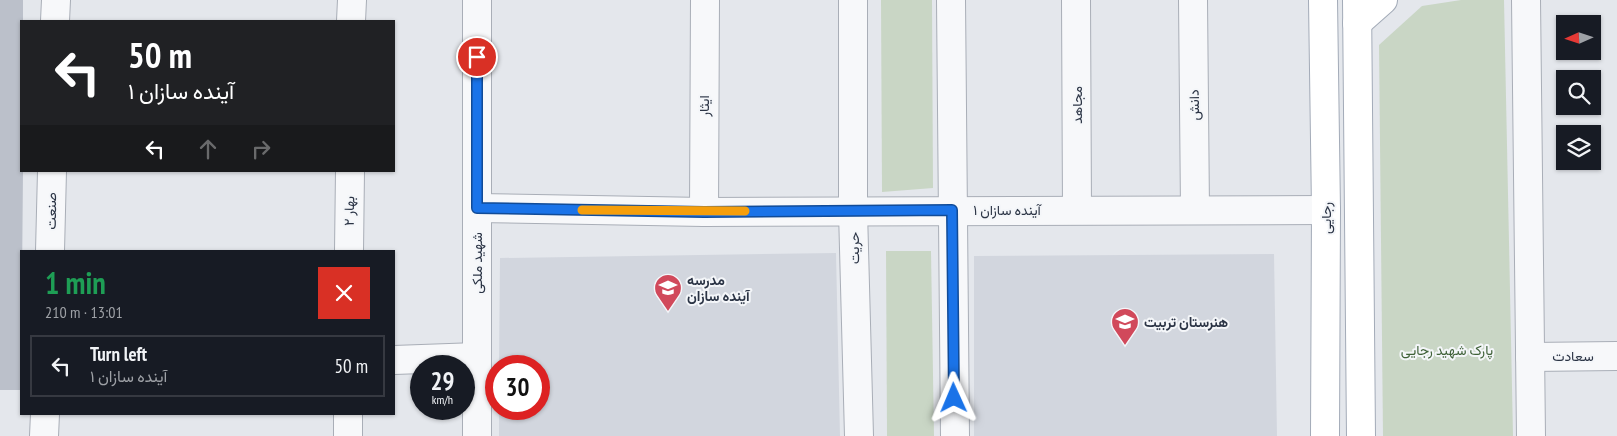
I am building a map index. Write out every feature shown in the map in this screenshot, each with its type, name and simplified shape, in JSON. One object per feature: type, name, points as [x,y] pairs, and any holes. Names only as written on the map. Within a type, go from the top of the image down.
[{"type":"main road","name":"رجایی","points":[[1323,0],[1326,210],[1325,436]]},
{"type":"main road","points":[[1361,436],[1357,11],[1383,0]]},
{"type":"main road","points":[[1326,356],[1360,355]]},
{"type":"street","points":[[55,20],[56,0]]},
{"type":"street","points":[[351,20],[352,0]]},
{"type":"street","name":"شهید ملکی","points":[[477,0],[477,436]]},
{"type":"street","name":"ایثار","points":[[704,212],[705,0]]},
{"type":"street","name":"حریت","points":[[853,0],[853,211],[859,436]]},
{"type":"street","points":[[951,0],[955,436]]},
{"type":"street","name":"مجاهد","points":[[1076,0],[1077,210]]},
{"type":"street","name":"دانش","points":[[1193,0],[1195,210]]},
{"type":"street","points":[[1526,0],[1531,436]]},
{"type":"street","name":"صنعت","points":[[50,250],[52,172]]},
{"type":"street","name":"بهار ۲","points":[[349,250],[350,172]]},
{"type":"street","name":"آینده سازان ۱","points":[[477,208],[704,212],[1326,210]]},
{"type":"street","name":"سعادت","points":[[1530,357],[1617,356]]},
{"type":"street","points":[[395,360],[477,357]]},
{"type":"street","points":[[44,436],[45,415]]},
{"type":"street","points":[[348,415],[348,436]]},
{"type":"shaded area","name":"مدرسه آینده سازان","points":[[836,253],[840,436],[499,436],[499,420],[550,420],[550,355],[499,355],[500,258]]},
{"type":"shaded area","name":"هنرستان تربیت","points":[[1274,254],[1277,436],[974,436],[974,256]]},
{"type":"green space","points":[[881,0],[932,0],[933,188],[882,192]]},
{"type":"green space","name":"پارک شهید رجایی","points":[[1461,0],[1504,0],[1513,436],[1383,436],[1379,45],[1422,6]]},
{"type":"green space","points":[[886,251],[931,251],[934,436],[887,436]]},
{"type":"building","points":[[0,0],[23,0],[23,20],[20,20],[20,172],[23,172],[22,250],[20,250],[20,390],[0,390]]},
{"type":"slow traffic","points":[[582,210],[745,211]]},
{"type":"place","name":"مدرسه آینده سازان","points":[[668,312]]},
{"type":"place","name":"هنرستان تربیت","points":[[1125,346]]},
{"type":"route","points":[[477,57],[477,208],[704,212],[952,210],[954,398]]}]
